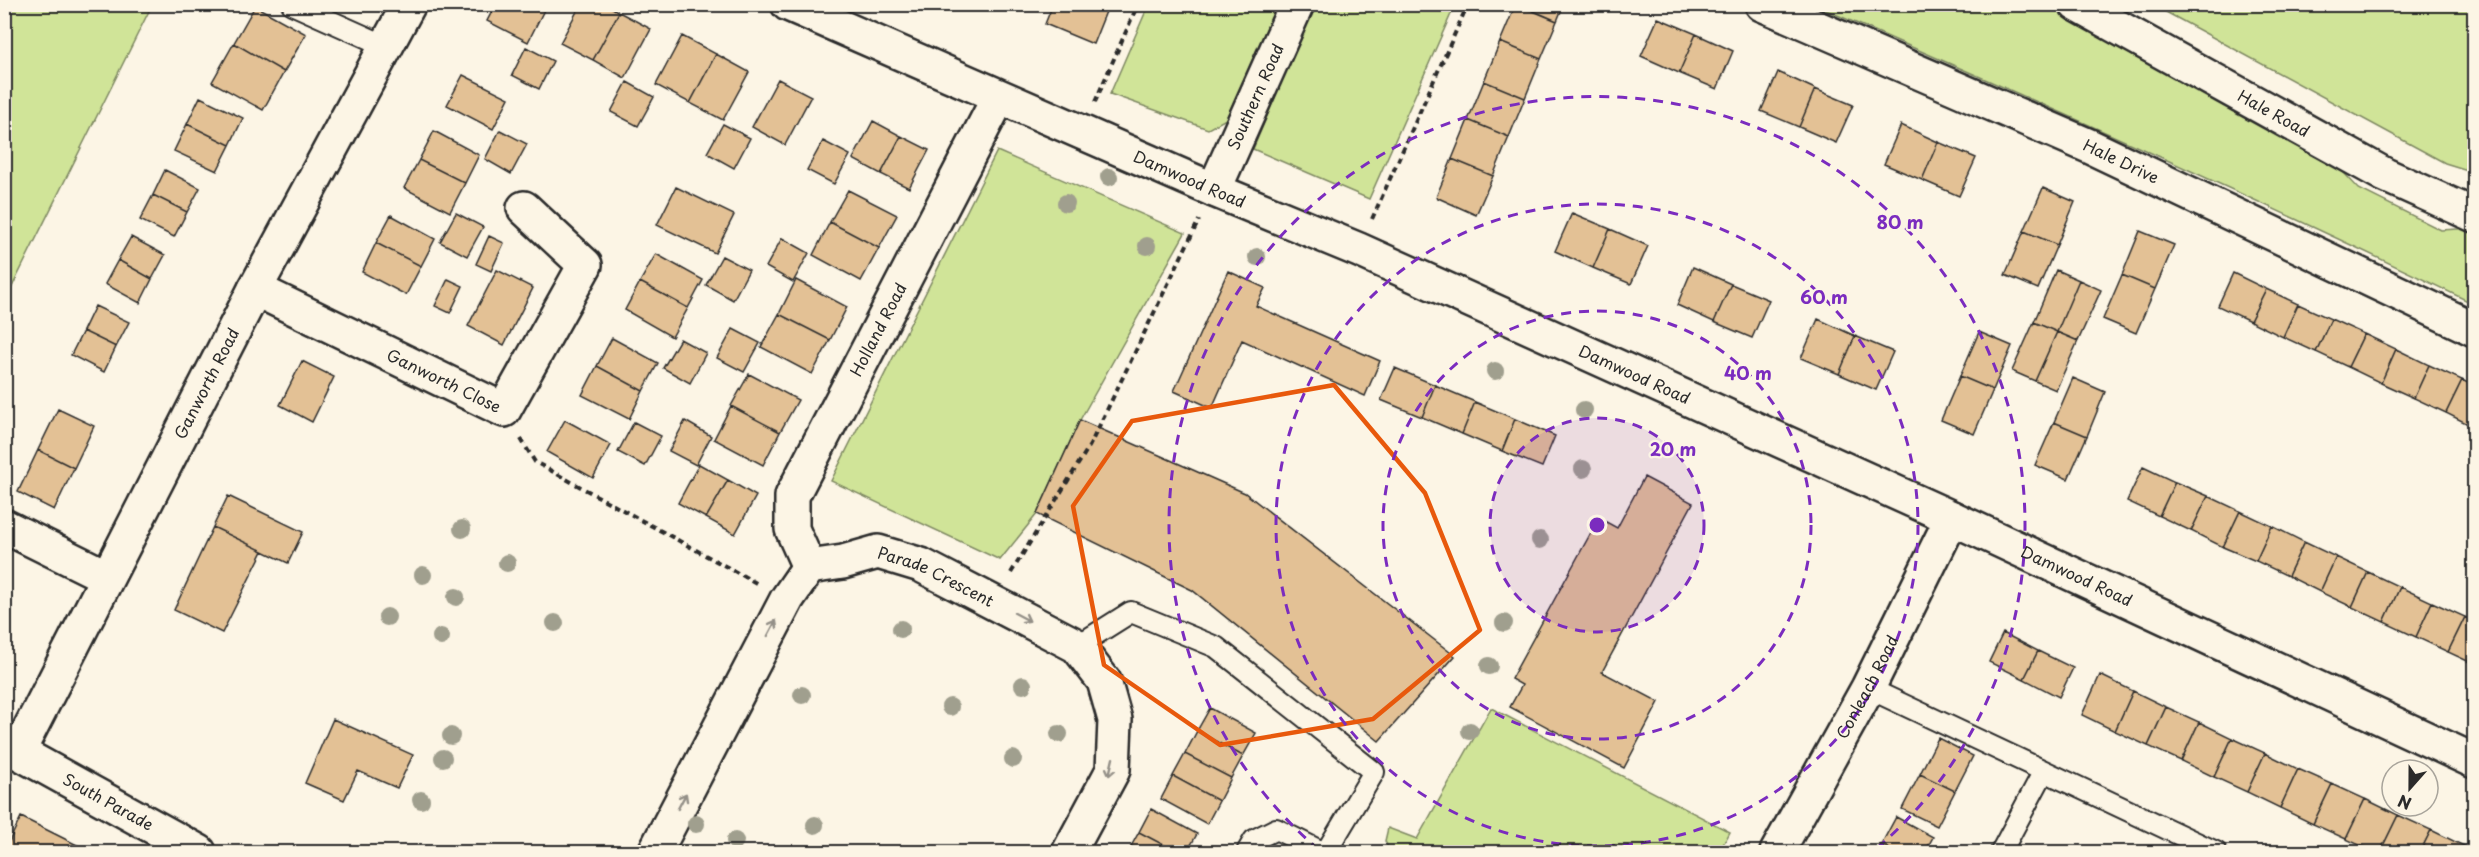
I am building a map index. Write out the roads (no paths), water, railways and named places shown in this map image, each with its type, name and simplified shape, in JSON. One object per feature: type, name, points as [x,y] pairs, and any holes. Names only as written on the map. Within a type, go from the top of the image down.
[{"type":"street","name":"Ganworth Road","points":[[11,750],[107,577],[255,289],[410,4]]},
{"type":"street","name":"Damwood Road","points":[[788,4],[1214,190],[1359,250],[1952,518],[2475,761]]},
{"type":"street","name":"Southern Road","points":[[1214,190],[1297,4]]},
{"type":"street","name":"Hale Drive","points":[[1762,4],[2089,146],[2475,329]]},
{"type":"street","name":"Hale Road","points":[[2076,4],[2385,176],[2475,215]]},
{"type":"street","name":"Holland Road","points":[[809,567],[792,529],[792,496],[999,97]]},
{"type":"street","name":"Ganworth Close","points":[[255,289],[504,410],[585,265],[524,208]]},
{"type":"street","name":"Conleach Road","points":[[1777,852],[1868,688],[1952,518]]},
{"type":"street","points":[[4,526],[107,577]]},
{"type":"street","name":"Parade Crescent","points":[[809,567],[843,562],[878,552],[921,565],[1077,646],[1104,681],[1115,720],[1113,770],[1069,852]]},
{"type":"street","points":[[655,852],[787,600],[809,567]]},
{"type":"street","name":"South Parade","points":[[11,750],[199,852]]},
{"type":"lane","points":[[292,4],[388,47]]},
{"type":"lane","points":[[1077,646],[1131,612],[1216,647],[1374,772],[1324,852],[1276,829],[1254,840],[1247,852]]},
{"type":"lane","points":[[1868,688],[2216,852]]},
{"type":"lane","points":[[2001,852],[2044,771]]}]
